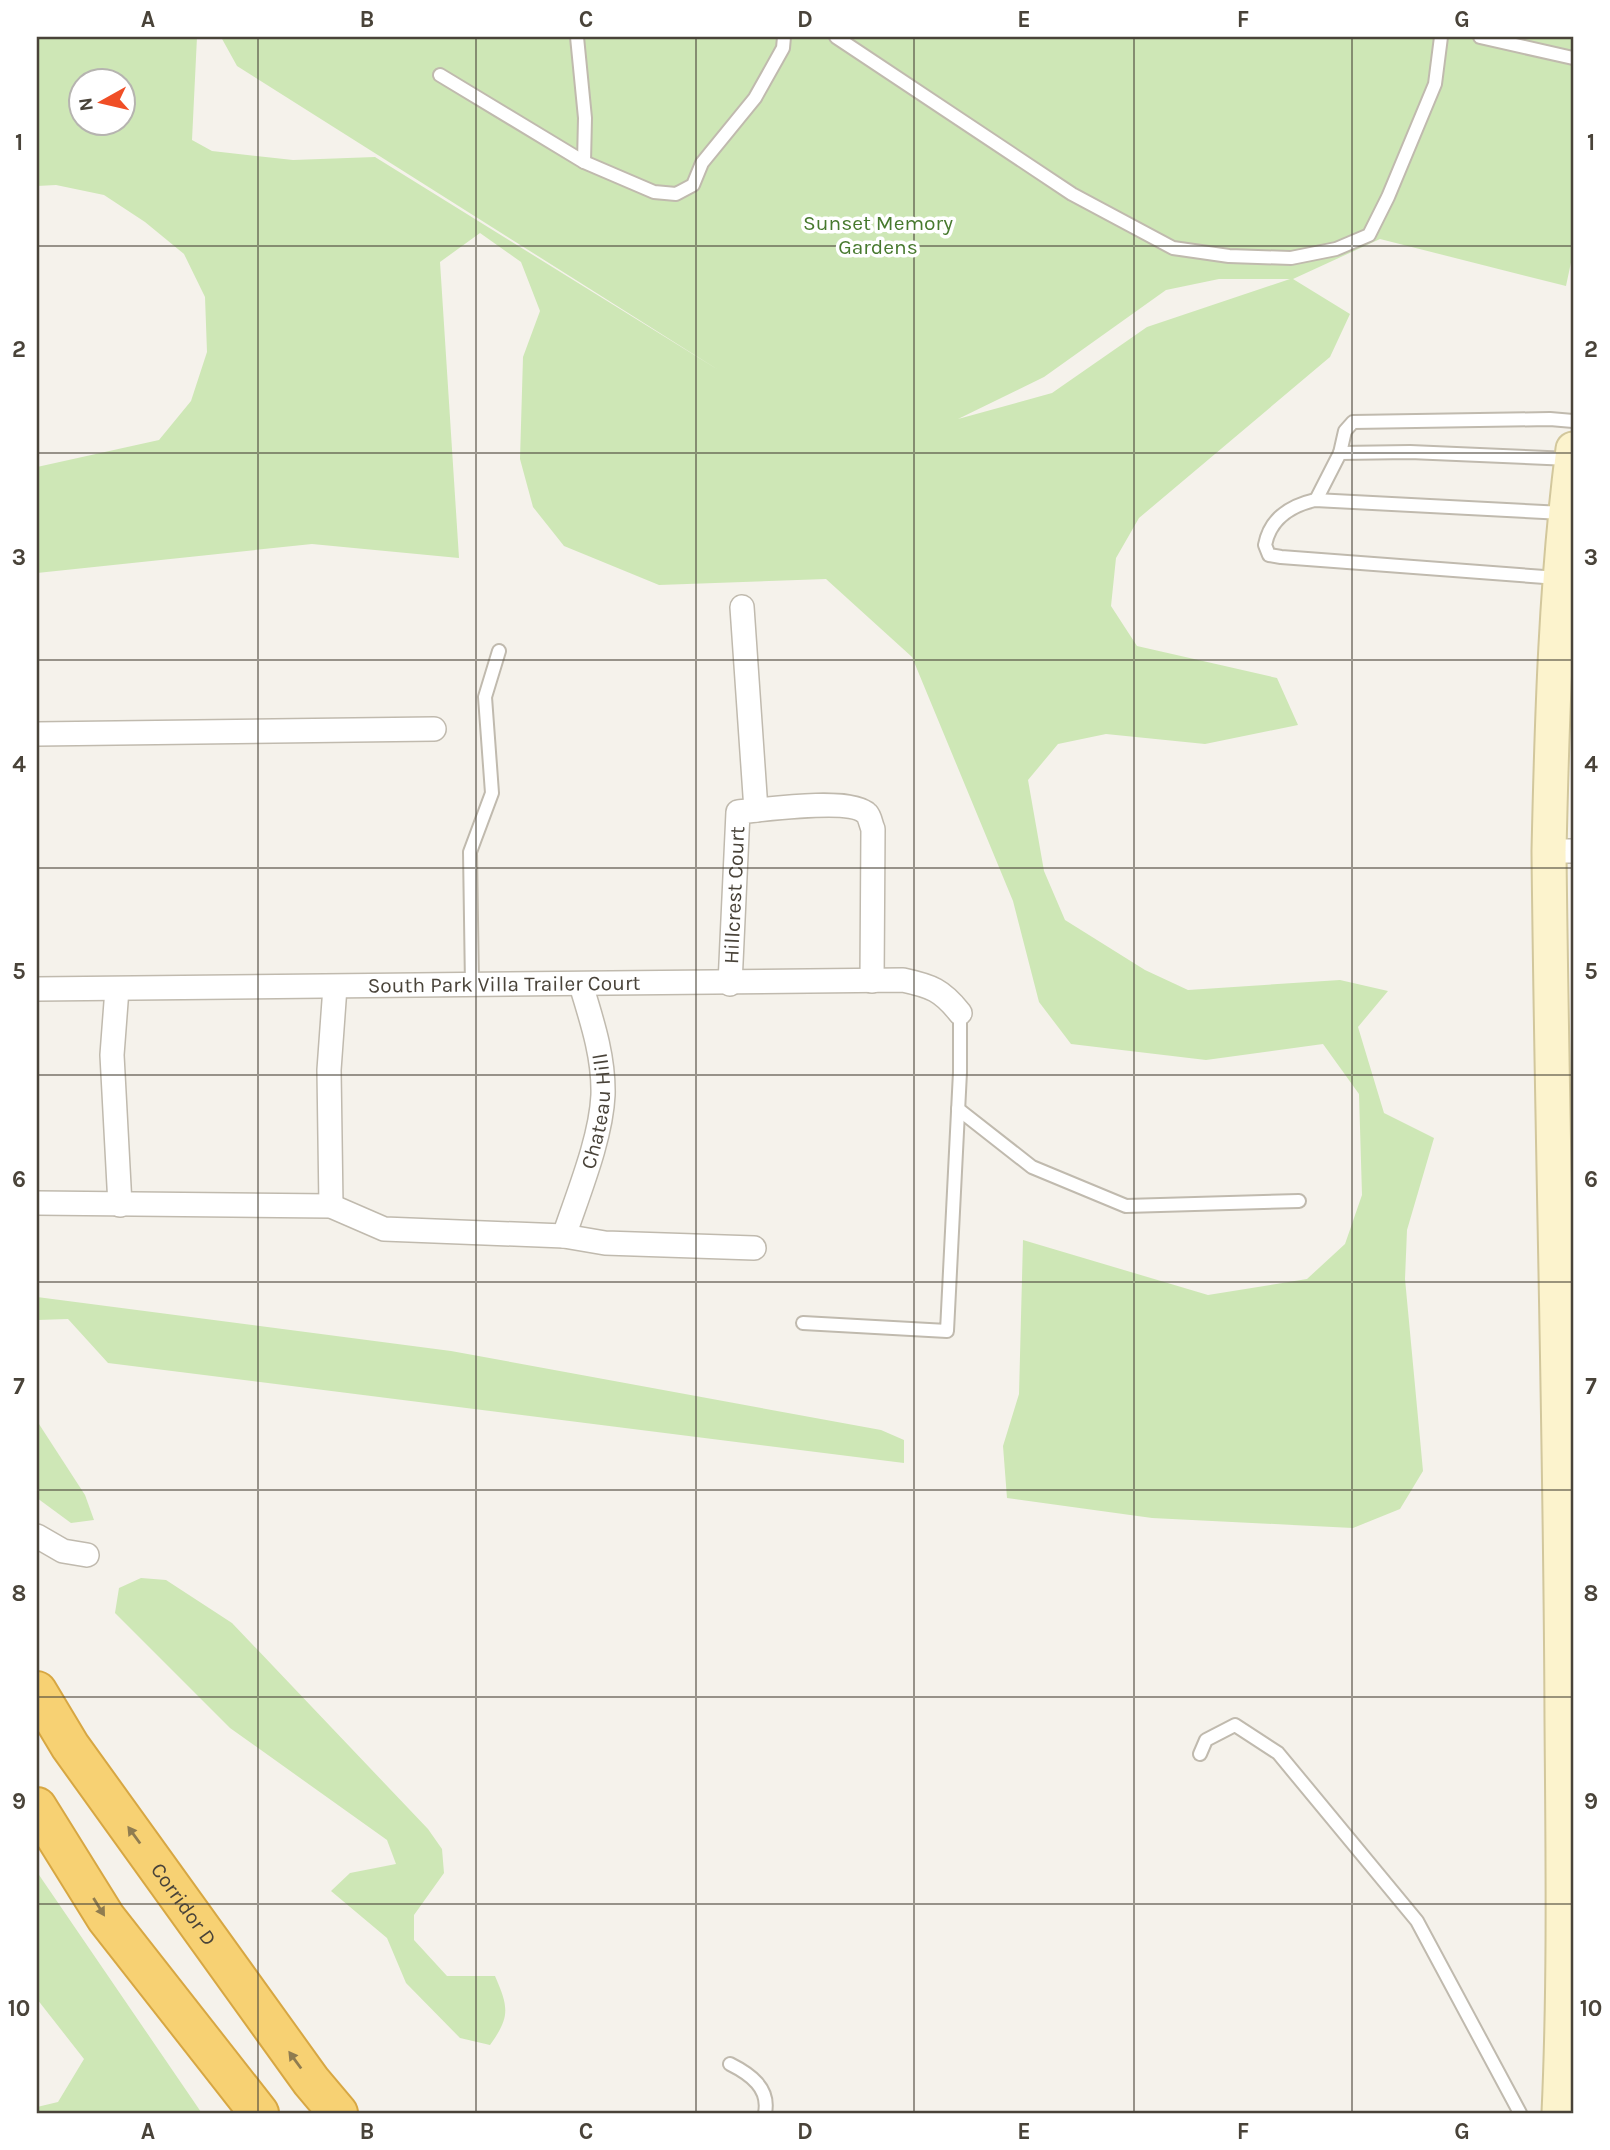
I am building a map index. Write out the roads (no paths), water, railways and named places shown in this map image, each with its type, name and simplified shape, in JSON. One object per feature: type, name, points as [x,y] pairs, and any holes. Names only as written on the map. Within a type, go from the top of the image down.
[{"type":"highway","name":"Corridor D","points":[[37,1691],[70,1746],[303,2070],[338,2113]]},
{"type":"highway","points":[[37,1807],[106,1919],[259,2113]]},
{"type":"main road","points":[[1559,2113],[1567,1530],[1561,851],[1552,742],[1561,578],[1573,454]]},
{"type":"street","points":[[742,607],[756,810]]},
{"type":"street","points":[[37,734],[434,729]]},
{"type":"street","name":"Hillcrest Court","points":[[730,984],[737,812],[817,805],[857,808],[867,814],[873,829],[872,981]]},
{"type":"street","name":"South Park Villa Trailer Court","points":[[37,989],[730,984],[903,980],[931,986],[947,997],[960,1013]]},
{"type":"street","name":"Chateau Hill","points":[[564,1236],[594,1145],[603,1097],[600,1051],[581,985]]},
{"type":"street","points":[[331,1206],[329,1070],[335,987]]},
{"type":"street","points":[[117,989],[112,1055],[120,1205]]},
{"type":"street","points":[[37,1203],[331,1206],[384,1229],[564,1236],[604,1243],[754,1248]]},
{"type":"street","points":[[37,1536],[63,1551],[87,1555]]},
{"type":"lane","points":[[577,37],[585,118],[584,162]]},
{"type":"lane","points":[[440,75],[584,162],[654,192],[676,194],[693,185],[702,163],[755,97],[783,48],[784,37]]},
{"type":"lane","points":[[836,37],[1072,194],[1173,248],[1229,256],[1291,258],[1336,249],[1369,235],[1388,197],[1435,84],[1441,37]]},
{"type":"lane","points":[[1480,37],[1573,58]]},
{"type":"lane","points":[[1316,500],[1340,453],[1345,431],[1353,422],[1537,419],[1573,421]]},
{"type":"lane","points":[[1340,453],[1573,454]]},
{"type":"lane","points":[[1561,578],[1269,555],[1265,545],[1273,524],[1287,509],[1299,503],[1316,500],[1569,502]]},
{"type":"lane","points":[[471,986],[470,852],[492,793],[485,697],[499,651]]},
{"type":"lane","points":[[803,1323],[947,1331],[960,1013]]},
{"type":"lane","points":[[958,1109],[1032,1167],[1126,1206],[1299,1201]]},
{"type":"lane","points":[[1200,1754],[1206,1740],[1235,1725],[1278,1753],[1417,1920],[1520,2113]]},
{"type":"lane","points":[[730,2064],[750,2074],[763,2091],[767,2105],[765,2113]]},
{"type":"park label","name":"Sunset Memory Gardens","points":[[878,235]]}]
